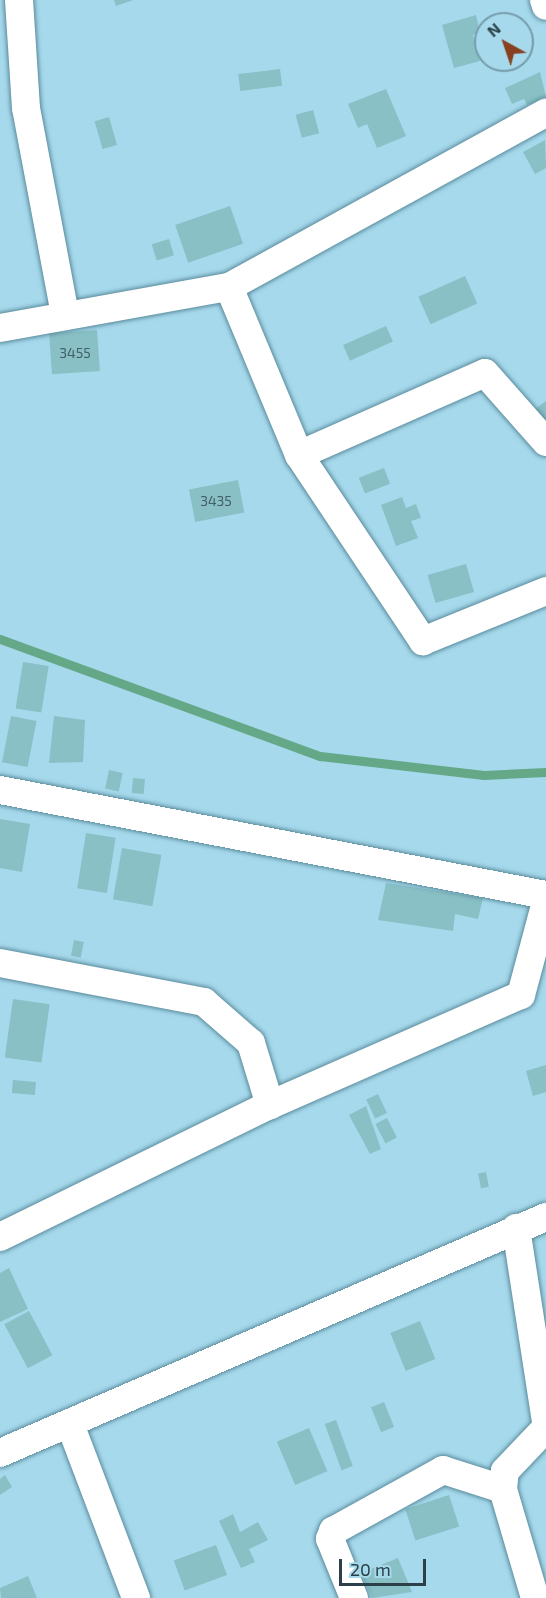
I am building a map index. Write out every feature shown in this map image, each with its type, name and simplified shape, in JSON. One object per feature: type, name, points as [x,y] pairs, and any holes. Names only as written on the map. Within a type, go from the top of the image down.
[{"type":"street","points":[[19,0],[26,108],[65,315]]},
{"type":"street","points":[[544,0],[546,6]]},
{"type":"street","points":[[0,328],[229,287],[546,113]]},
{"type":"street","points":[[229,287],[299,455],[423,641],[546,591]]},
{"type":"street","points":[[299,455],[485,373],[546,442]]},
{"type":"street","points":[[0,790],[546,895]]},
{"type":"street","points":[[0,1237],[270,1105],[521,995],[546,902]]},
{"type":"street","points":[[0,963],[204,1002],[251,1043],[270,1105]]},
{"type":"street","points":[[0,1453],[516,1228],[546,1217]]},
{"type":"street","points":[[516,1228],[546,1422]]},
{"type":"street","points":[[70,1424],[136,1598]]},
{"type":"street","points":[[535,1598],[503,1489],[505,1471],[546,1428]]},
{"type":"street","points":[[354,1598],[330,1539],[333,1531],[444,1470],[503,1489]]},
{"type":"building","points":[[114,0],[133,0],[116,6]]},
{"type":"building","points":[[474,16],[474,63],[454,68],[442,25]]},
{"type":"building","points":[[280,69],[282,86],[240,91],[238,74]]},
{"type":"building","points":[[540,72],[546,97],[527,105],[524,99],[512,104],[505,88]]},
{"type":"building","points":[[386,89],[406,136],[377,148],[367,124],[358,128],[348,104]]},
{"type":"building","points":[[313,110],[319,133],[302,138],[296,115]]},
{"type":"building","points":[[109,117],[117,145],[103,149],[95,121]]},
{"type":"building","points":[[545,140],[546,168],[535,174],[523,152]]},
{"type":"building","points":[[230,206],[243,244],[188,263],[175,225]]},
{"type":"building","points":[[169,239],[174,255],[157,261],[152,244]]},
{"type":"building","points":[[465,276],[477,303],[431,324],[418,297]]},
{"type":"building","points":[[386,326],[393,342],[350,361],[343,345]]},
{"type":"building","points":[[97,330],[100,371],[52,374],[49,333]]},
{"type":"building","points":[[546,401],[546,419],[542,422],[534,410]]},
{"type":"building","points":[[384,468],[390,484],[365,494],[359,478]]},
{"type":"building","points":[[238,480],[244,512],[195,522],[189,490]]},
{"type":"building","points":[[402,497],[406,508],[416,504],[421,518],[411,521],[418,538],[396,546],[381,505]]},
{"type":"building","points":[[466,564],[474,592],[436,603],[428,575]]},
{"type":"building","points":[[23,662],[49,666],[41,712],[16,708]]},
{"type":"building","points":[[11,716],[37,721],[28,767],[2,762]]},
{"type":"building","points":[[54,716],[85,720],[83,762],[49,763]]},
{"type":"building","points":[[109,770],[123,773],[119,791],[105,789]]},
{"type":"building","points":[[133,778],[145,779],[144,794],[132,793]]},
{"type":"building","points":[[0,819],[30,824],[22,872],[0,868]]},
{"type":"building","points":[[86,833],[116,838],[107,893],[77,888]]},
{"type":"building","points":[[122,848],[161,855],[152,906],[113,899]]},
{"type":"building","points":[[386,883],[483,898],[478,919],[455,914],[453,931],[378,920]]},
{"type":"building","points":[[74,940],[84,942],[81,958],[71,956]]},
{"type":"building","points":[[13,999],[50,1004],[41,1063],[5,1057]]},
{"type":"building","points":[[546,1065],[546,1092],[533,1096],[526,1071]]},
{"type":"building","points":[[13,1080],[36,1082],[35,1095],[12,1093]]},
{"type":"building","points":[[378,1094],[387,1113],[375,1119],[366,1099]]},
{"type":"building","points":[[366,1106],[381,1149],[370,1154],[349,1115]]},
{"type":"building","points":[[387,1118],[397,1138],[385,1144],[375,1124]]},
{"type":"building","points":[[486,1172],[489,1187],[481,1188],[478,1174]]},
{"type":"building","points":[[9,1268],[28,1309],[0,1322],[0,1273]]},
{"type":"building","points":[[29,1311],[52,1355],[28,1368],[4,1324]]},
{"type":"building","points":[[420,1321],[435,1359],[406,1371],[390,1333]]},
{"type":"building","points":[[384,1402],[394,1427],[381,1432],[371,1407]]},
{"type":"building","points":[[336,1420],[353,1466],[341,1470],[325,1424]]},
{"type":"building","points":[[309,1428],[327,1471],[295,1485],[277,1442]]},
{"type":"building","points":[[5,1475],[12,1487],[0,1495],[0,1479]]},
{"type":"building","points":[[449,1495],[459,1526],[415,1541],[405,1509]]},
{"type":"building","points":[[233,1514],[240,1532],[258,1522],[268,1540],[249,1549],[255,1562],[241,1568],[219,1521]]},
{"type":"building","points":[[216,1545],[227,1575],[185,1590],[174,1560]]},
{"type":"building","points":[[398,1558],[412,1592],[372,1598],[361,1573]]},
{"type":"building","points":[[28,1576],[37,1598],[1,1598],[0,1588]]},
{"type":"waterway","points":[[0,639],[320,756],[484,775],[546,772]]}]
